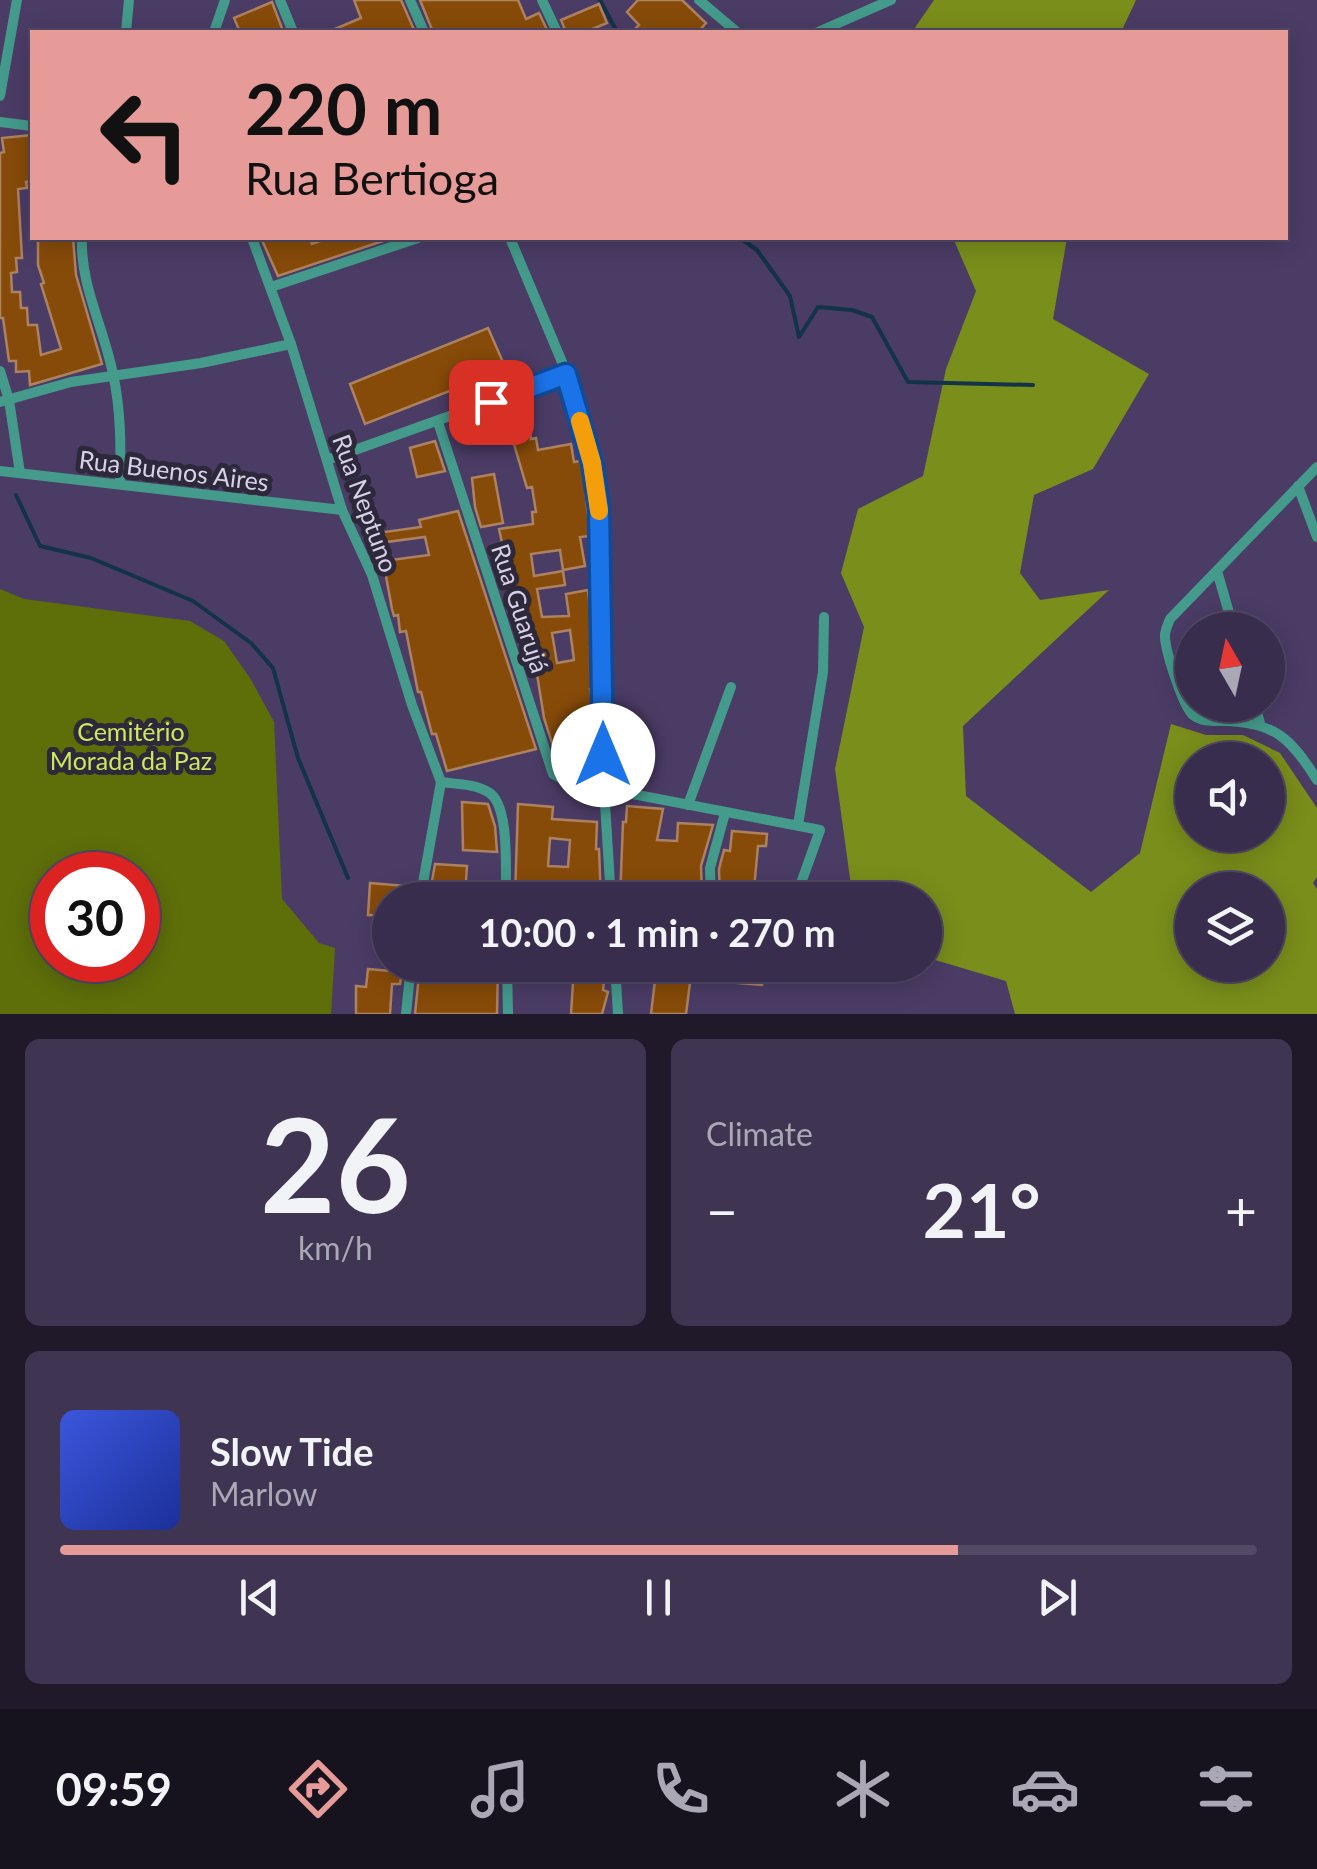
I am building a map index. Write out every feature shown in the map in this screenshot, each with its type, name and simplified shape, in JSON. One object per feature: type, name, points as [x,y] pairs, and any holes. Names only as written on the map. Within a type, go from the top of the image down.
[{"type":"street","points":[[0,96],[16,0]]},
{"type":"street","points":[[126,30],[129,0]]},
{"type":"street","points":[[215,30],[224,0]]},
{"type":"street","points":[[280,0],[292,30]]},
{"type":"street","points":[[411,0],[423,30]]},
{"type":"street","points":[[542,0],[555,30]]},
{"type":"street","points":[[699,0],[734,30]]},
{"type":"street","points":[[823,30],[891,0]]},
{"type":"street","points":[[0,122],[30,126]]},
{"type":"street","points":[[82,240],[85,278],[113,375],[121,448],[120,484]]},
{"type":"street","name":"Rua Neptuno","points":[[253,240],[272,286],[342,510],[372,575],[417,721],[441,782]]},
{"type":"street","points":[[511,240],[566,374],[592,463],[599,508],[604,786],[610,882]]},
{"type":"street","points":[[272,286],[382,243]]},
{"type":"street","points":[[5,401],[53,386],[291,344]]},
{"type":"street","points":[[0,370],[20,473]]},
{"type":"street","points":[[328,460],[566,374]]},
{"type":"street","name":"Rua Guarujá","points":[[438,422],[555,776],[798,825]]},
{"type":"street","points":[[1317,467],[1170,619],[1165,636],[1184,700],[1194,715],[1207,720],[1260,723],[1291,744],[1317,780]]},
{"type":"street","name":"Rua Buenos Aires","points":[[0,471],[342,510]]},
{"type":"street","points":[[1298,486],[1317,537]]},
{"type":"street","points":[[1217,571],[1229,612]]},
{"type":"street","points":[[801,882],[820,830],[798,825],[823,672],[824,617]]},
{"type":"street","points":[[688,805],[730,687]]},
{"type":"street","points":[[423,882],[441,782],[488,791],[497,800],[505,844],[506,882]]},
{"type":"street","points":[[711,882],[710,868],[725,813]]},
{"type":"street","points":[[406,1014],[409,982]]},
{"type":"street","points":[[507,982],[508,1014]]},
{"type":"street","points":[[616,982],[618,1014]]},
{"type":"green space","points":[[934,0],[1136,0],[1122,30],[913,30]]},
{"type":"green space","points":[[954,240],[1067,240],[1053,319],[1149,374],[1093,469],[1034,495],[1020,573],[1040,600],[1109,590],[963,726],[966,796],[1091,892],[1140,853],[1171,724],[1206,735],[1243,735],[1257,742],[1175,742],[1175,852],[1285,852],[1285,760],[1317,808],[1317,877],[1313,883],[1317,889],[1317,1014],[1015,1014],[1006,981],[942,962],[942,882],[851,882],[835,769],[864,627],[841,573],[858,509],[923,476],[946,369],[976,291]]},
{"type":"green space","name":"Cemitério Morada da Paz","points":[[0,589],[24,599],[190,621],[224,641],[274,722],[282,899],[319,943],[335,948],[331,1014],[0,1014]]},
{"type":"building","points":[[354,0],[401,0],[414,30],[333,30],[361,18]]},
{"type":"building","points":[[420,0],[518,0],[526,19],[539,13],[547,30],[432,30]]},
{"type":"building","points":[[638,0],[682,0],[706,23],[700,30],[634,30],[639,25],[627,12]]},
{"type":"building","points":[[272,2],[283,30],[239,30],[234,18]]},
{"type":"building","points":[[599,4],[607,23],[590,30],[565,30],[561,20]]},
{"type":"building","points":[[30,135],[30,181],[26,182],[27,188],[18,189],[22,258],[16,258],[17,272],[11,273],[12,292],[20,292],[21,308],[27,308],[28,325],[37,325],[41,355],[61,349],[41,284],[44,283],[38,265],[38,241],[73,240],[76,275],[102,364],[30,385],[29,371],[16,372],[16,361],[9,361],[0,318],[2,138]]},
{"type":"building","points":[[262,240],[311,240],[312,244],[323,240],[386,240],[278,276]]},
{"type":"building","points":[[488,328],[506,369],[365,424],[350,384]]},
{"type":"building","points":[[527,411],[531,439],[536,438],[538,450],[571,444],[574,462],[580,461],[584,477],[590,536],[580,537],[585,566],[563,570],[560,550],[531,554],[534,576],[563,571],[565,585],[537,589],[542,617],[569,616],[566,594],[588,590],[594,648],[590,648],[590,708],[594,734],[572,737],[575,759],[595,757],[595,774],[580,775],[560,768],[544,718],[526,605],[517,606],[514,584],[508,585],[506,572],[511,571],[506,542],[502,543],[499,529],[533,524],[532,512],[536,512],[532,487],[527,488],[505,414]],"holes":[[[570,630],[574,660],[557,663],[552,633]]]},
{"type":"building","points":[[435,441],[445,471],[417,477],[410,448]]},
{"type":"building","points":[[494,474],[503,523],[481,527],[472,478]]},
{"type":"building","points":[[458,511],[536,749],[447,771],[418,692],[406,631],[400,632],[385,571],[380,572],[376,562],[429,555],[425,537],[371,544],[370,534],[421,527],[419,520]]},
{"type":"building","points":[[462,802],[488,804],[497,852],[463,850]]},
{"type":"building","points":[[518,804],[553,807],[552,819],[597,822],[600,882],[515,882]],"holes":[[[550,838],[570,840],[568,867],[548,866]]]},
{"type":"building","points":[[627,806],[663,809],[657,840],[677,841],[678,823],[713,825],[701,866],[702,882],[621,882]]},
{"type":"building","points":[[732,831],[767,834],[766,846],[758,846],[755,882],[719,882],[724,850],[730,851]]},
{"type":"building","points":[[435,864],[467,866],[466,881],[482,882],[432,882]]},
{"type":"building","points":[[370,883],[372,883],[372,915],[368,915]]},
{"type":"building","points":[[368,969],[372,969],[372,982],[400,982],[392,984],[390,1014],[356,1014],[356,986],[366,987]]},
{"type":"building","points":[[418,982],[498,982],[497,1014],[415,1014]]},
{"type":"building","points":[[573,982],[604,982],[603,990],[608,992],[602,1014],[571,1014]]},
{"type":"building","points":[[655,982],[690,983],[686,1014],[651,1014]]},
{"type":"waterway","points":[[600,0],[616,30]]},
{"type":"waterway","points":[[743,240],[757,250],[790,296],[799,337],[818,307],[852,310],[872,317],[908,382],[1033,385]]},
{"type":"waterway","points":[[16,495],[40,546],[91,558],[193,601],[251,643],[273,668],[298,758],[348,878]]},
{"type":"slow traffic","points":[[580,421],[596,481],[599,511]]},
{"type":"route","points":[[491,402],[566,374],[592,463],[599,508],[603,755]]}]
